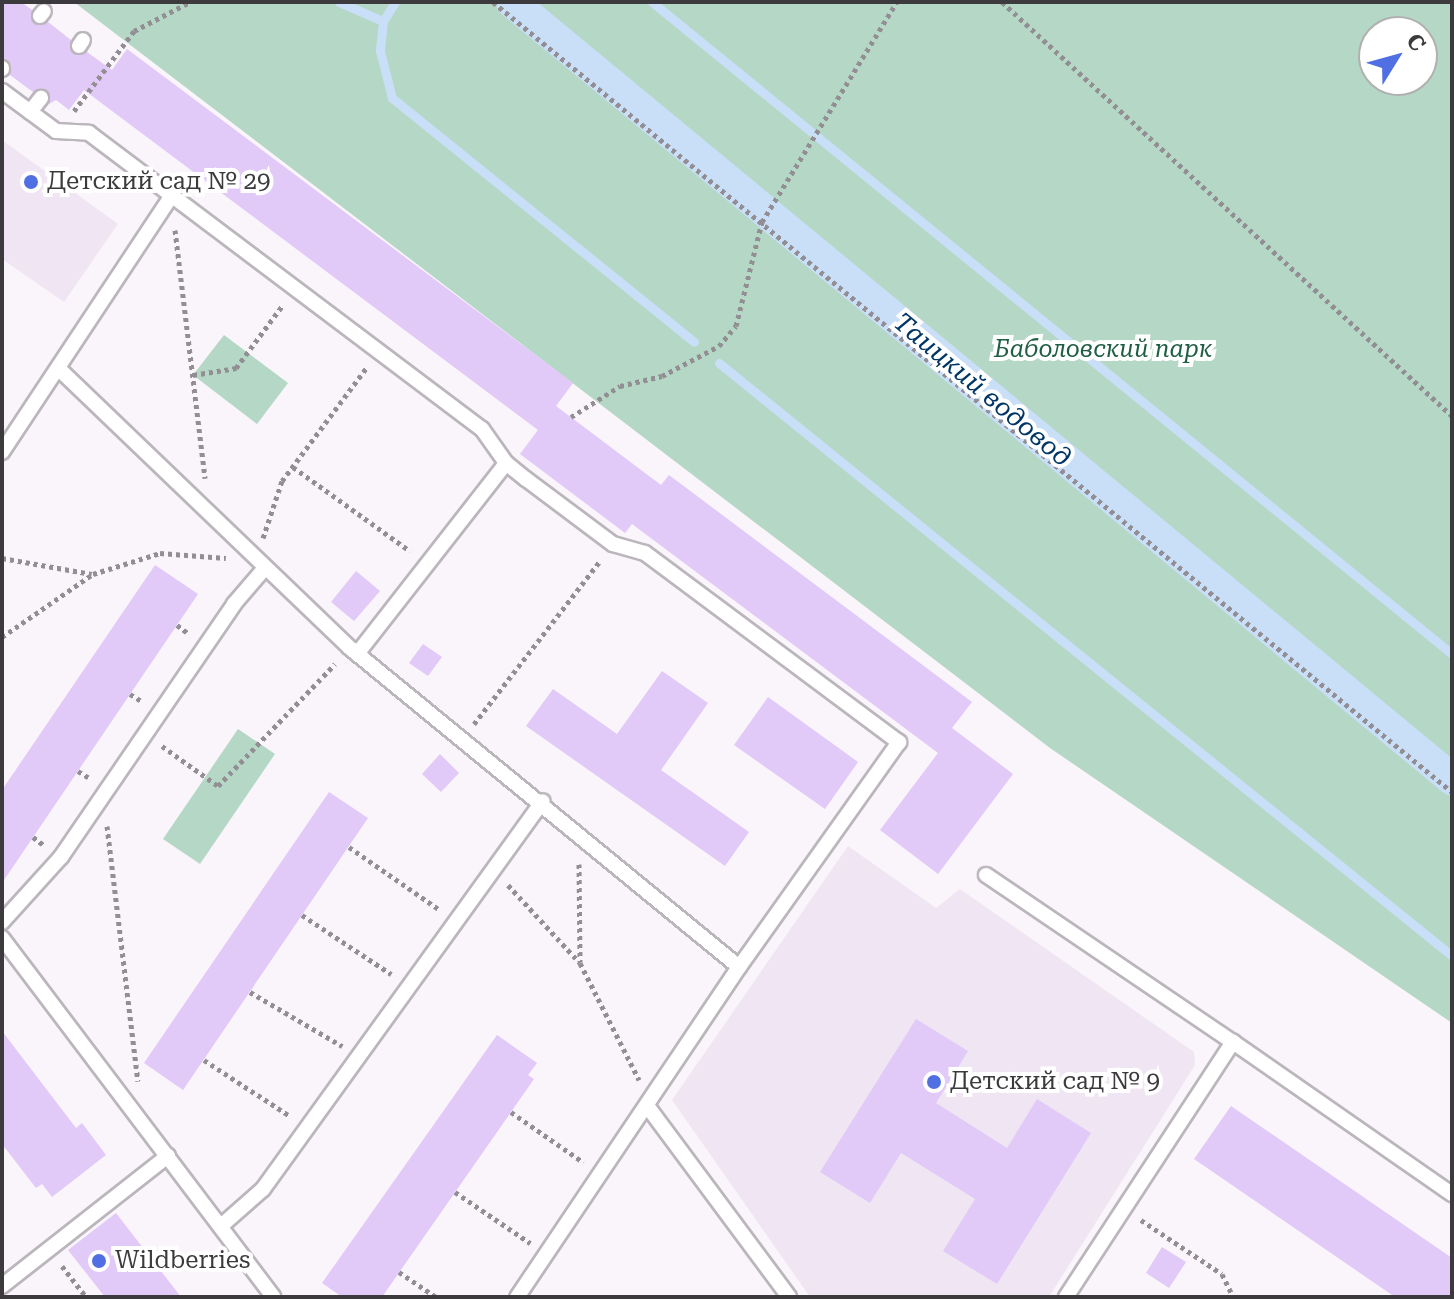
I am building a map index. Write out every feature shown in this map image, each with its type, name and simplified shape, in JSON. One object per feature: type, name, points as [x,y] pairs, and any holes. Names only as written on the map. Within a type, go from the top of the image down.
[{"type":"lane","points":[[2,91],[56,131],[89,133],[482,429],[506,463],[526,479],[613,544],[645,553],[899,742],[739,967],[648,1107],[517,1297]]},
{"type":"lane","points":[[30,112],[41,98]]},
{"type":"lane","points":[[2,452],[171,197]]},
{"type":"lane","points":[[59,369],[352,653],[543,801],[739,967]]},
{"type":"lane","points":[[352,653],[506,463]]},
{"type":"lane","points":[[526,479],[535,465]]},
{"type":"lane","points":[[2,922],[61,857],[260,565]]},
{"type":"lane","points":[[221,1226],[263,1189],[543,801]]},
{"type":"lane","points":[[986,875],[1452,1194]]},
{"type":"lane","points":[[2,938],[274,1297]]},
{"type":"lane","points":[[1066,1297],[1233,1042]]},
{"type":"lane","points":[[648,1107],[789,1297]]},
{"type":"lane","points":[[2,1286],[168,1156]]},
{"type":"path","points":[[56,131],[134,31],[190,2]]},
{"type":"path","points":[[493,2],[763,221],[912,352],[1452,792]]},
{"type":"path","points":[[571,417],[620,386],[662,376],[719,346],[736,326],[763,221],[821,130],[848,75],[897,2]]},
{"type":"path","points":[[1002,2],[1452,416]]},
{"type":"path","points":[[174,224],[206,487]]},
{"type":"path","points":[[193,375],[236,368],[291,294]]},
{"type":"path","points":[[263,540],[293,467],[375,356]]},
{"type":"path","points":[[293,467],[423,560]]},
{"type":"path","points":[[464,737],[613,544]]},
{"type":"path","points":[[2,637],[93,574],[160,553],[260,565]]},
{"type":"path","points":[[2,558],[93,574]]},
{"type":"path","points":[[156,742],[218,786],[352,653]]},
{"type":"path","points":[[112,840],[140,1093]]},
{"type":"path","points":[[349,847],[456,922]]},
{"type":"path","points":[[579,854],[580,963]]},
{"type":"path","points":[[507,884],[580,963],[642,1086]]},
{"type":"path","points":[[302,915],[410,986]]},
{"type":"path","points":[[250,992],[359,1056]]},
{"type":"path","points":[[204,1060],[308,1127]]},
{"type":"path","points":[[511,1112],[601,1175]]},
{"type":"path","points":[[455,1192],[547,1254]]},
{"type":"path","points":[[1124,1209],[1222,1274],[1233,1297]]},
{"type":"path","points":[[49,1249],[86,1297]]},
{"type":"path","points":[[399,1272],[436,1297]]},
{"type":"shaded area","name":"Детский сад № 29","points":[[2,140],[118,224],[64,302],[2,259]]},
{"type":"shaded area","name":"Детский сад № 9","points":[[848,846],[936,908],[960,889],[1194,1052],[1195,1065],[1049,1297],[810,1297],[672,1100]]},
{"type":"green space","name":"Баболовский парк","points":[[74,2],[1452,2],[1452,1023],[1050,748]]},
{"type":"green space","points":[[224,335],[288,383],[257,424],[193,375]]},
{"type":"green space","points":[[238,729],[275,754],[200,864],[163,839]]},
{"type":"building","points":[[2,2],[21,2],[32,10],[34,24],[48,22],[71,40],[73,54],[87,52],[112,70],[127,49],[573,383],[556,406],[661,485],[669,475],[972,702],[952,728],[1013,774],[938,874],[880,830],[938,753],[632,524],[625,533],[520,454],[538,430],[84,90],[69,110],[56,100],[49,104],[46,90],[33,92],[10,75],[11,64],[2,58]]},
{"type":"building","points":[[155,565],[198,594],[2,883],[2,790]]},
{"type":"building","points":[[356,571],[380,591],[354,621],[331,602]]},
{"type":"building","points":[[423,644],[442,657],[428,676],[409,663]]},
{"type":"building","points":[[662,671],[708,703],[661,770],[749,832],[725,866],[526,726],[553,689],[617,734]]},
{"type":"building","points":[[768,697],[858,762],[825,809],[734,745]]},
{"type":"building","points":[[440,754],[459,773],[441,792],[422,774]]},
{"type":"building","points":[[329,792],[368,818],[183,1090],[144,1063]]},
{"type":"building","points":[[916,1019],[968,1051],[936,1103],[1007,1148],[1037,1099],[1091,1133],[997,1284],[943,1251],[975,1199],[901,1153],[870,1203],[820,1172]]},
{"type":"building","points":[[2,1031],[76,1128],[82,1123],[106,1155],[52,1197],[42,1184],[36,1188],[2,1144]]},
{"type":"building","points":[[497,1035],[537,1063],[528,1075],[534,1079],[382,1297],[342,1297],[322,1283]]},
{"type":"building","points":[[1231,1106],[1452,1258],[1452,1297],[1395,1297],[1194,1159]]},
{"type":"building","points":[[116,1213],[181,1297],[105,1297],[68,1250]]},
{"type":"building","points":[[1162,1247],[1186,1262],[1169,1288],[1146,1273]]},
{"type":"waterway","points":[[339,2],[383,21]]},
{"type":"waterway","points":[[395,2],[383,21],[380,51],[392,98],[694,342]]},
{"type":"waterway","name":"Таицкий водовод","points":[[512,2],[1452,779]]},
{"type":"waterway","points":[[652,2],[1452,654]]},
{"type":"waterway","points":[[719,363],[1452,956]]},
{"type":"place","name":"Детский сад № 29","points":[[31,182]]},
{"type":"place","name":"Детский сад № 9","points":[[934,1082]]},
{"type":"place","name":"Wildberries","points":[[99,1261]]}]
